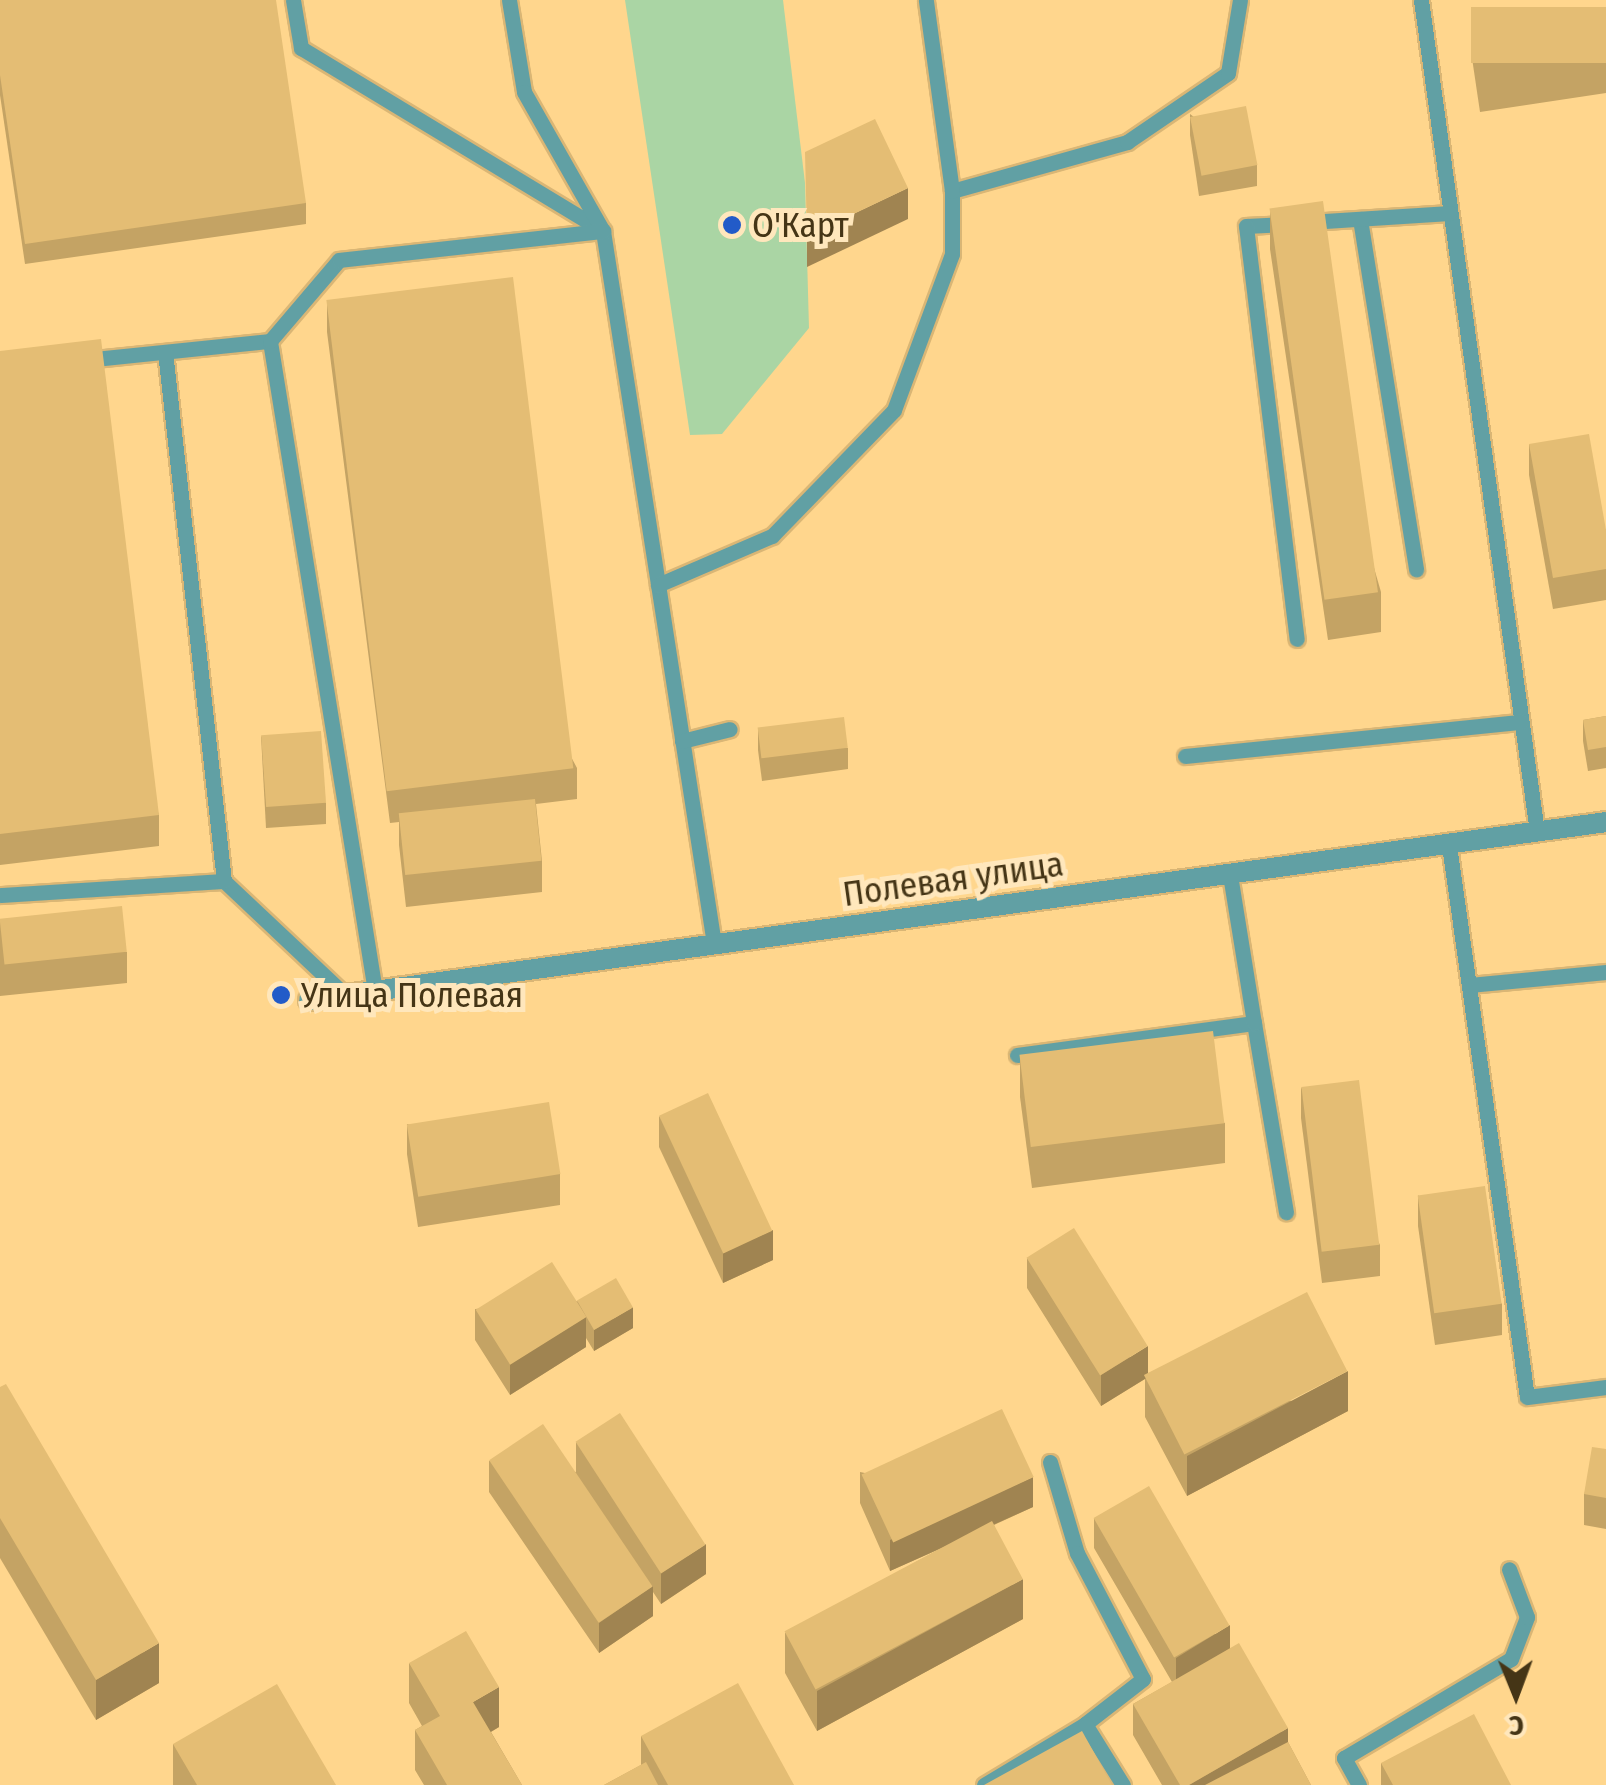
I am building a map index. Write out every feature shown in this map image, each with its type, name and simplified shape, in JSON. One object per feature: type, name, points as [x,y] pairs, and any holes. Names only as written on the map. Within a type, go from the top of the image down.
[{"type":"street","name":"Полевая улица","points":[[310,1000],[1606,822]]},
{"type":"lane","points":[[293,0],[301,48],[604,231]]},
{"type":"lane","points":[[509,0],[524,92],[604,231],[714,944]]},
{"type":"lane","points":[[658,585],[772,536],[894,410],[952,254],[952,191],[926,0]]},
{"type":"lane","points":[[952,191],[1128,142],[1228,73],[1240,0]]},
{"type":"lane","points":[[1421,0],[1537,832]]},
{"type":"lane","points":[[1297,639],[1246,226],[1450,213]]},
{"type":"lane","points":[[1360,219],[1416,570]]},
{"type":"lane","points":[[73,361],[270,340],[338,260],[604,231]]},
{"type":"lane","points":[[270,340],[375,991]]},
{"type":"lane","points":[[164,352],[224,881],[344,994]]},
{"type":"lane","points":[[1184,756],[1521,722]]},
{"type":"lane","points":[[682,741],[730,729]]},
{"type":"lane","points":[[1449,845],[1527,1397],[1606,1387]]},
{"type":"lane","points":[[1230,874],[1286,1212]]},
{"type":"lane","points":[[0,895],[224,881]]},
{"type":"lane","points":[[1468,985],[1606,972]]},
{"type":"lane","points":[[1017,1055],[1254,1023]]},
{"type":"lane","points":[[984,1785],[1085,1724],[1144,1679],[1077,1553],[1050,1462]]},
{"type":"lane","points":[[1359,1785],[1344,1758],[1511,1660],[1527,1617],[1509,1569]]},
{"type":"lane","points":[[1085,1724],[1122,1785]]},
{"type":"green space","name":"О'Карт","points":[[625,0],[783,0],[805,183],[809,328],[722,434],[690,435]]},
{"type":"building","points":[[0,0],[276,0],[306,203],[25,244],[0,75]]},
{"type":"building","points":[[1471,7],[1606,7],[1606,63],[1471,63]]},
{"type":"building","points":[[1246,106],[1257,165],[1201,176],[1190,117]]},
{"type":"building","points":[[875,119],[908,188],[807,236],[805,152]]},
{"type":"building","points":[[1323,201],[1378,592],[1324,600],[1270,209]]},
{"type":"building","points":[[513,277],[573,768],[387,791],[326,300]]},
{"type":"building","points":[[101,339],[159,815],[0,834],[0,351]]},
{"type":"building","points":[[1589,434],[1606,530],[1606,569],[1553,578],[1529,444]]},
{"type":"building","points":[[1606,716],[1606,747],[1588,750],[1583,720]]},
{"type":"building","points":[[844,717],[848,748],[761,758],[758,728]]},
{"type":"building","points":[[321,731],[326,803],[266,807],[261,735]]},
{"type":"building","points":[[535,799],[541,861],[405,875],[399,813]]},
{"type":"building","points":[[122,906],[127,952],[4,965],[0,919]]},
{"type":"building","points":[[1213,1031],[1224,1123],[1031,1147],[1019,1055]]},
{"type":"building","points":[[1359,1080],[1379,1245],[1322,1252],[1301,1087]]},
{"type":"building","points":[[708,1093],[772,1231],[723,1254],[659,1116]]},
{"type":"building","points":[[549,1102],[560,1174],[418,1197],[407,1125]]},
{"type":"building","points":[[1485,1186],[1502,1304],[1434,1313],[1418,1195]]},
{"type":"building","points":[[1074,1228],[1148,1346],[1100,1376],[1027,1258]]},
{"type":"building","points":[[552,1262],[586,1317],[510,1365],[476,1310]]},
{"type":"building","points":[[616,1278],[633,1307],[594,1330],[577,1300]]},
{"type":"building","points":[[1307,1292],[1347,1371],[1184,1454],[1144,1375]]},
{"type":"building","points":[[6,1384],[159,1643],[96,1680],[0,1518],[0,1387]]},
{"type":"building","points":[[1002,1409],[1034,1477],[893,1542],[862,1475]]},
{"type":"building","points":[[620,1413],[706,1545],[661,1574],[576,1442]]},
{"type":"building","points":[[543,1424],[653,1586],[599,1623],[489,1460]]},
{"type":"building","points":[[1592,1447],[1606,1449],[1606,1498],[1584,1494]]},
{"type":"building","points":[[1149,1486],[1230,1625],[1174,1657],[1094,1518]]},
{"type":"building","points":[[992,1521],[1023,1579],[815,1690],[785,1631]]},
{"type":"building","points":[[466,1631],[499,1687],[473,1702],[522,1785],[447,1785],[415,1730],[440,1716],[409,1663]]},
{"type":"building","points":[[1239,1643],[1288,1728],[1189,1785],[1180,1785],[1133,1704]]},
{"type":"building","points":[[738,1683],[794,1785],[668,1785],[641,1736]]},
{"type":"building","points":[[277,1684],[336,1785],[197,1785],[173,1744]]},
{"type":"building","points":[[1474,1714],[1511,1785],[1393,1785],[1381,1763]]},
{"type":"building","points":[[1082,1731],[1112,1785],[984,1785]]},
{"type":"building","points":[[1288,1742],[1311,1785],[1205,1785]]},
{"type":"building","points":[[646,1762],[658,1785],[604,1785]]},
{"type":"place","name":"О'Карт","points":[[732,225]]},
{"type":"place","name":"Улица Полевая","points":[[281,995]]}]
